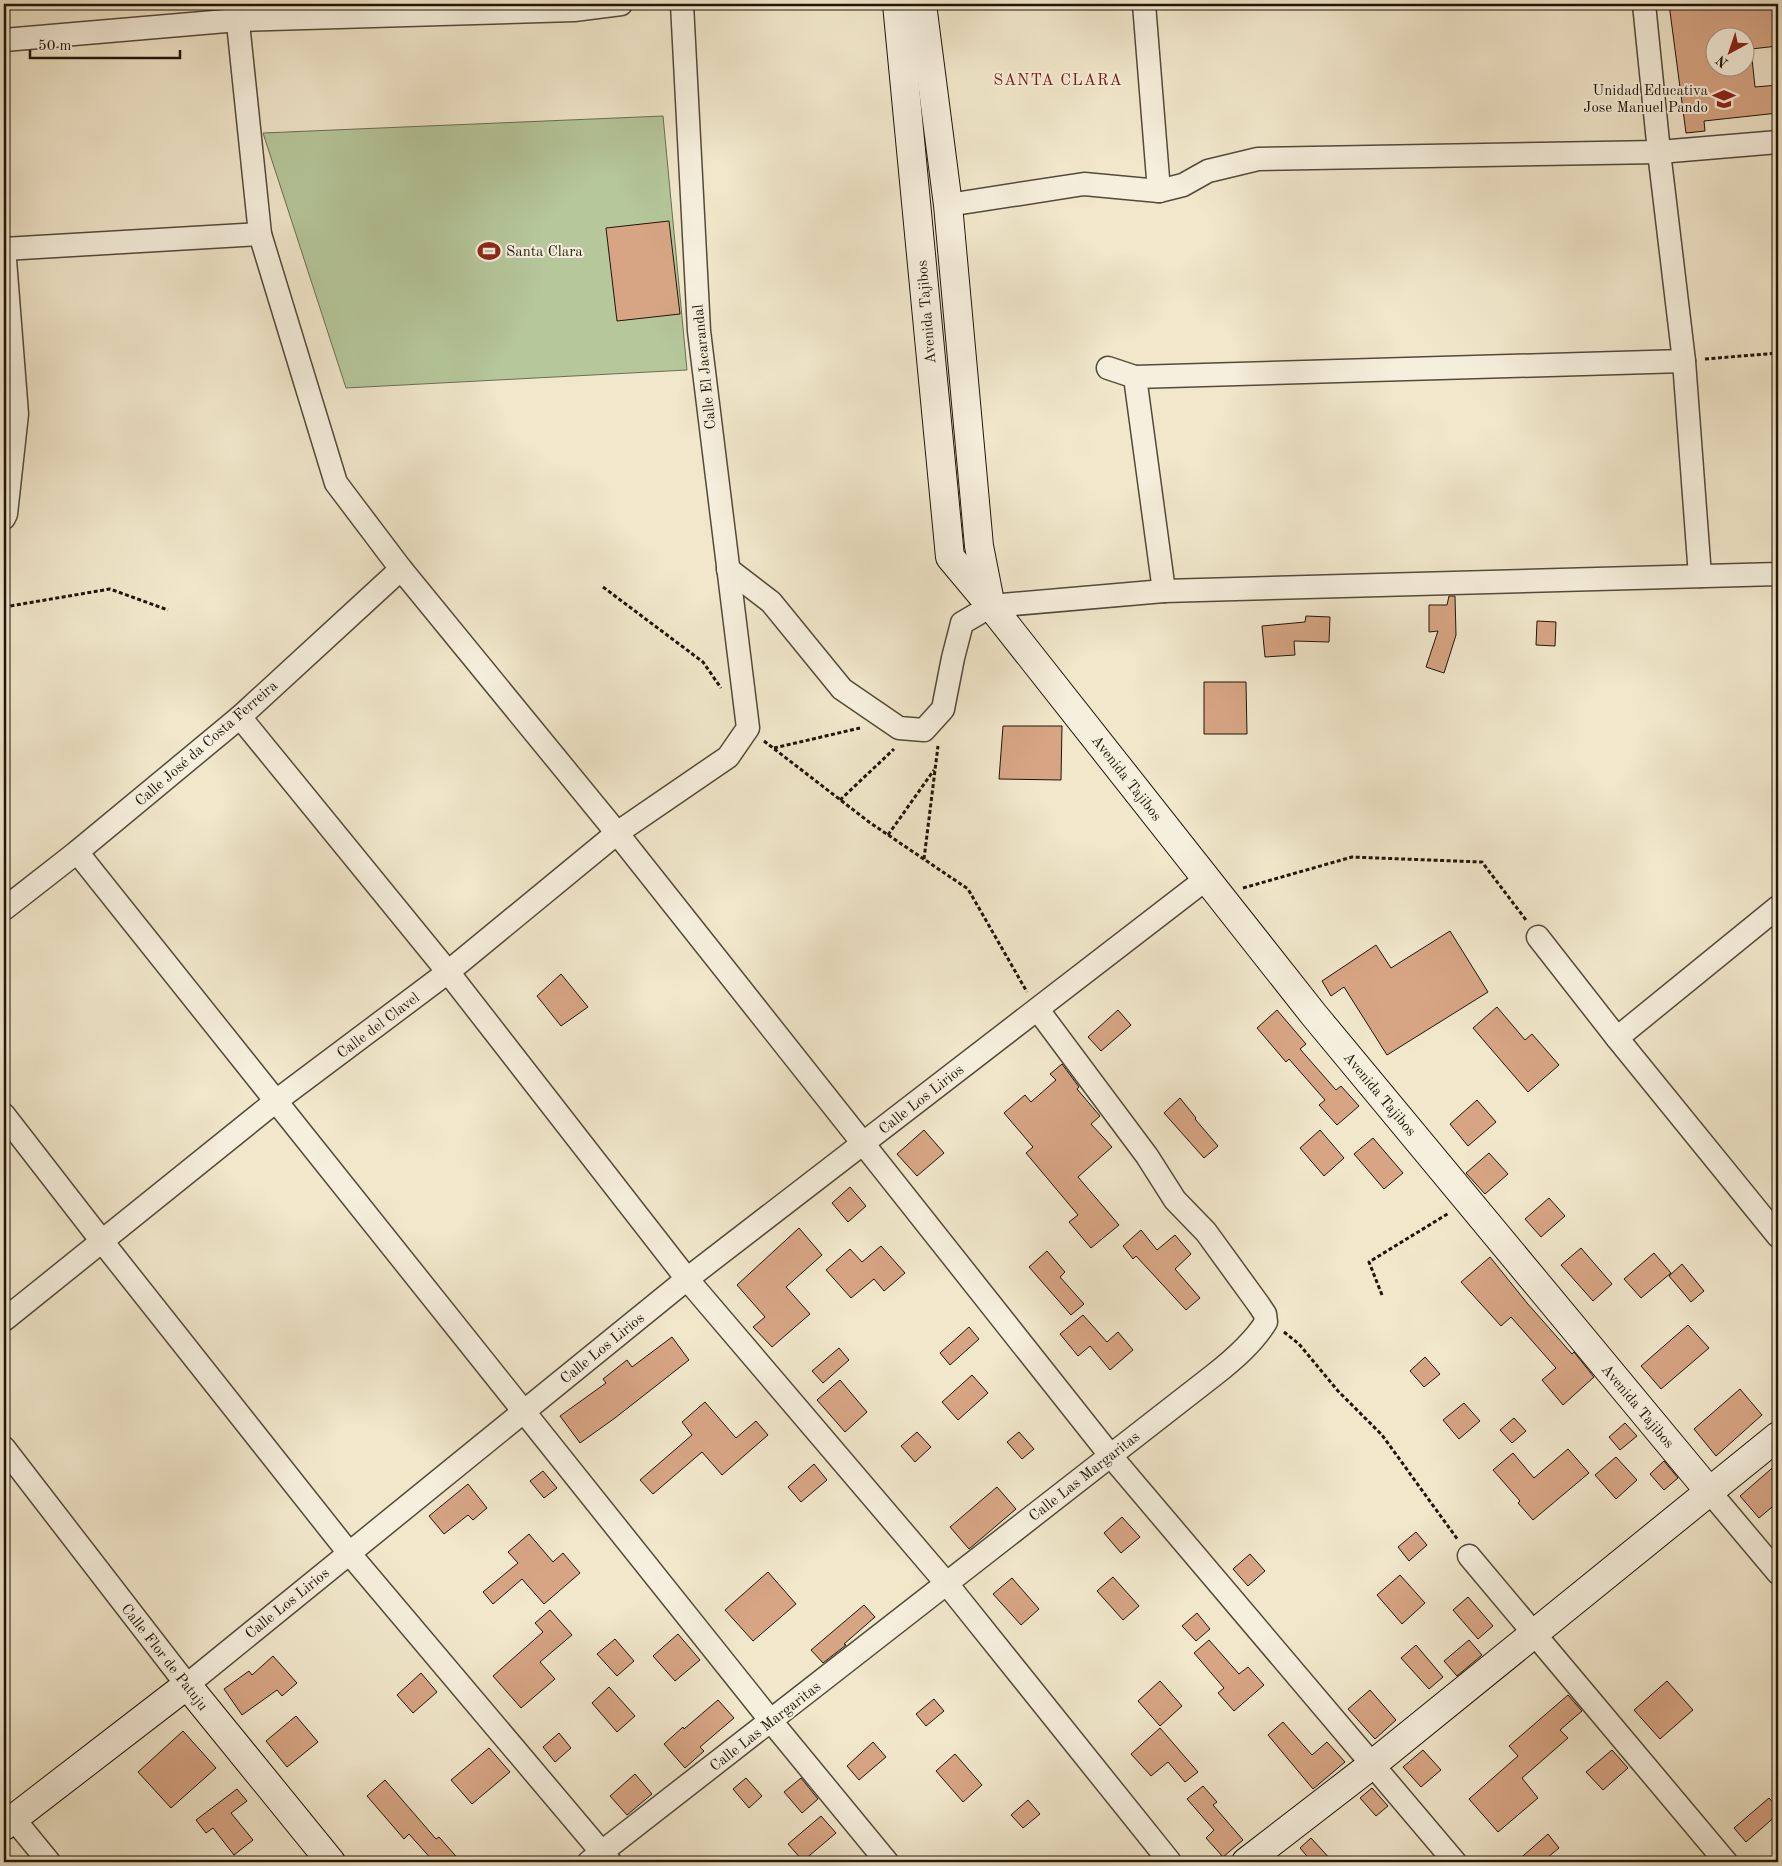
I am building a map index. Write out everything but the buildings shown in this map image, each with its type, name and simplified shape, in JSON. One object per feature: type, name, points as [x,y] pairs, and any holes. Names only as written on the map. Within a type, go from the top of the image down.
[{"type":"street","points":[[4,40],[237,12],[464,8],[574,10],[621,4]]},
{"type":"street","name":"Calle El Jacarandal","points":[[682,4],[698,331],[748,728]]},
{"type":"street","name":"Avenida Tajibos","points":[[897,4],[950,557],[991,606],[1314,1015],[1778,1573]]},
{"type":"street","name":"Avenida Tajibos","points":[[922,4],[948,204],[979,546],[991,606]]},
{"type":"street","points":[[1144,4],[1159,191]]},
{"type":"street","points":[[1644,4],[1684,361],[1700,576]]},
{"type":"street","points":[[237,12],[260,234],[336,483],[401,570],[617,833],[1110,1455],[1455,1862]]},
{"type":"street","points":[[948,204],[1084,184],[1159,191],[1183,185],[1208,171],[1258,159],[1660,152],[1778,142]]},
{"type":"street","points":[[4,518],[17,414],[4,248],[260,234]]},
{"type":"street","points":[[1108,368],[1136,377],[1684,361]]},
{"type":"street","points":[[1136,377],[1164,591]]},
{"type":"street","points":[[728,569],[771,602],[842,689],[899,728],[924,730],[943,709],[952,658],[962,623],[991,606],[1164,591],[1778,574]]},
{"type":"street","name":"Calle José da Costa Ferreira","points":[[4,909],[77,852],[240,717],[401,570]]},
{"type":"street","points":[[240,717],[448,972],[687,1279],[947,1584],[1170,1862]]},
{"type":"street","name":"Calle del Clavel","points":[[4,1320],[276,1101],[448,972],[617,833],[728,757],[748,728]]},
{"type":"street","points":[[77,852],[771,1721],[887,1862]]},
{"type":"street","name":"Calle Los Lirios","points":[[7,1817],[187,1685],[687,1279],[1206,879]]},
{"type":"street","points":[[1617,1038],[1778,907]]},
{"type":"street","points":[[1538,937],[1617,1038],[1778,1236]]},
{"type":"street","points":[[1038,1010],[1147,1156],[1175,1200],[1206,1232],[1259,1305],[1265,1314],[1266,1322]]},
{"type":"street","points":[[4,1114],[101,1240],[349,1553],[600,1859]]},
{"type":"street","name":"Calle Las Margaritas","points":[[600,1859],[771,1721],[1235,1358],[1266,1322]]},
{"type":"street","points":[[1246,1862],[1373,1764],[1778,1436]]},
{"type":"street","name":"Calle Flor de Patuju","points":[[4,1448],[187,1685],[331,1862]]},
{"type":"street","points":[[1469,1556],[1726,1862]]},
{"type":"street","points":[[7,1817],[49,1862]]},
{"type":"path","points":[[1684,361],[1778,353]]},
{"type":"path","points":[[603,586],[703,662],[723,691]]},
{"type":"path","points":[[4,607],[110,589],[168,610]]},
{"type":"path","points":[[924,859],[943,709]]},
{"type":"path","points":[[773,748],[888,721]]},
{"type":"path","points":[[748,728],[840,800],[968,889],[1038,1010]]},
{"type":"path","points":[[840,800],[914,729]]},
{"type":"path","points":[[888,835],[935,768]]},
{"type":"path","points":[[1227,905],[1242,888],[1352,857],[1482,862],[1538,937]]},
{"type":"path","points":[[1382,1295],[1369,1262],[1468,1200]]},
{"type":"path","points":[[1266,1322],[1287,1334],[1299,1344],[1338,1391],[1382,1435],[1469,1556]]},
{"type":"green space","name":"Santa Clara","points":[[663,116],[687,370],[346,388],[263,133]]},
{"type":"place","name":"Unidad Educativa Jose Manuel Pando","points":[[1724,99]]},
{"type":"place","name":"Santa Clara","points":[[489,251]]},
{"type":"district","name":"SANTA CLARA","points":[[1058,79]]}]
